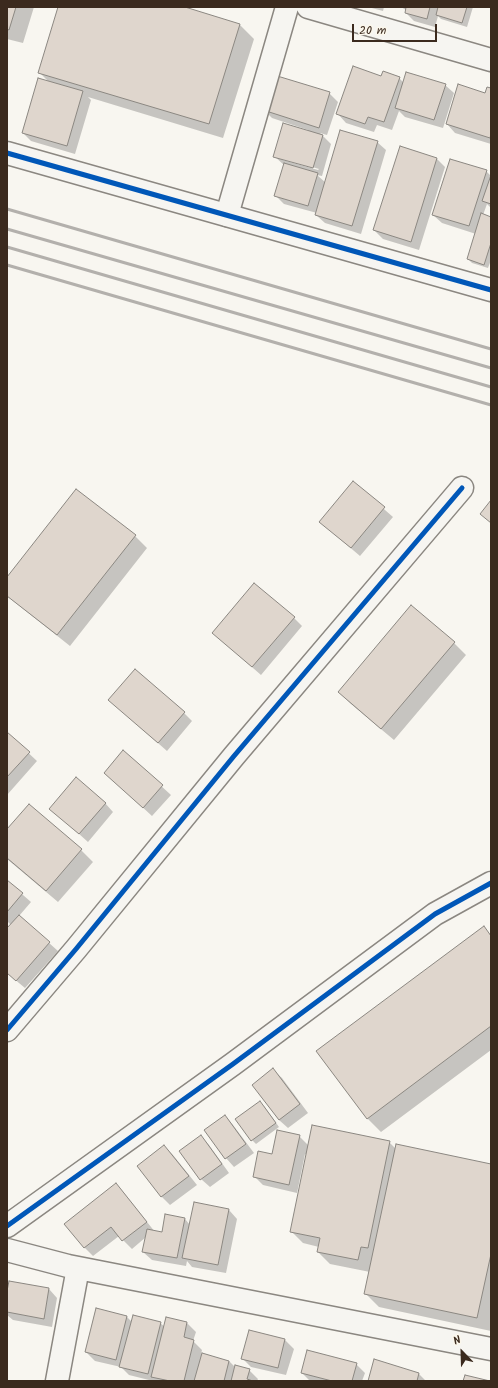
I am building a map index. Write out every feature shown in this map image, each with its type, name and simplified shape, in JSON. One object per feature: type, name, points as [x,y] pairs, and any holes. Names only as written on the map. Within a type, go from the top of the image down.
[{"type":"street","points":[[227,215],[287,7]]},
{"type":"street","points":[[308,7],[491,60]]},
{"type":"street","points":[[7,153],[491,290]]},
{"type":"street","points":[[7,1030],[76,949],[234,756],[462,488]]},
{"type":"street","points":[[7,1226],[233,1064],[435,914],[491,883]]},
{"type":"street","points":[[7,1250],[78,1268],[491,1349]]},
{"type":"street","points":[[57,1381],[69,1324],[78,1268]]},
{"type":"building","points":[[7,7],[16,7],[9,30],[7,29]]},
{"type":"building","points":[[58,7],[185,7],[240,24],[209,124],[38,73]]},
{"type":"building","points":[[406,7],[430,7],[427,19],[405,13]]},
{"type":"building","points":[[438,7],[467,7],[462,23],[436,15]]},
{"type":"building","points":[[353,66],[381,76],[383,71],[400,77],[384,122],[368,117],[365,124],[336,114]]},
{"type":"building","points":[[406,72],[446,84],[434,120],[395,108]]},
{"type":"building","points":[[274,75],[330,92],[319,128],[263,110]]},
{"type":"building","points":[[38,78],[83,91],[67,146],[22,133]]},
{"type":"building","points":[[458,84],[485,93],[487,87],[491,88],[490,138],[446,124]]},
{"type":"building","points":[[283,123],[323,135],[313,168],[273,157]]},
{"type":"building","points":[[340,130],[378,141],[352,226],[315,215]]},
{"type":"building","points":[[400,146],[437,158],[411,242],[373,230]]},
{"type":"building","points":[[450,159],[487,170],[469,226],[432,215]]},
{"type":"building","points":[[284,163],[318,173],[308,206],[274,196]]},
{"type":"building","points":[[491,175],[491,204],[482,201]]},
{"type":"building","points":[[481,213],[491,217],[491,243],[484,265],[467,259]]},
{"type":"building","points":[[353,481],[385,507],[351,548],[319,522]]},
{"type":"building","points":[[76,489],[136,535],[57,635],[7,596],[7,577]]},
{"type":"building","points":[[491,500],[491,523],[480,514]]},
{"type":"building","points":[[254,583],[295,617],[252,667],[212,633]]},
{"type":"building","points":[[411,605],[455,642],[381,729],[338,692]]},
{"type":"building","points":[[135,669],[185,712],[158,743],[108,700]]},
{"type":"building","points":[[7,732],[30,752],[7,777]]},
{"type":"building","points":[[123,750],[163,785],[143,808],[104,773]]},
{"type":"building","points":[[76,777],[106,803],[79,834],[49,809]]},
{"type":"building","points":[[29,804],[82,849],[46,891],[7,858],[7,829]]},
{"type":"building","points":[[7,880],[23,893],[7,912]]},
{"type":"building","points":[[19,915],[50,942],[16,981],[7,973],[7,928]]},
{"type":"building","points":[[484,926],[491,936],[491,1026],[367,1119],[316,1051]]},
{"type":"building","points":[[273,1068],[300,1104],[279,1120],[252,1085]]},
{"type":"building","points":[[260,1101],[276,1123],[251,1141],[235,1119]]},
{"type":"building","points":[[225,1115],[246,1144],[225,1159],[204,1130]]},
{"type":"building","points":[[312,1125],[390,1141],[368,1248],[361,1247],[358,1260],[317,1252],[320,1238],[290,1232]]},
{"type":"building","points":[[277,1130],[300,1135],[289,1185],[253,1177],[258,1151],[272,1154]]},
{"type":"building","points":[[201,1135],[222,1164],[200,1180],[179,1151]]},
{"type":"building","points":[[396,1144],[491,1164],[491,1254],[477,1318],[364,1294]]},
{"type":"building","points":[[164,1145],[189,1176],[161,1197],[137,1166]]},
{"type":"building","points":[[116,1183],[147,1222],[122,1241],[111,1227],[84,1248],[64,1224]]},
{"type":"building","points":[[194,1202],[229,1209],[218,1265],[182,1258]]},
{"type":"building","points":[[165,1214],[185,1218],[177,1258],[142,1252],[147,1229],[162,1232]]},
{"type":"building","points":[[9,1281],[49,1288],[44,1319],[7,1312],[7,1291]]},
{"type":"building","points":[[96,1308],[127,1316],[116,1360],[85,1352]]},
{"type":"building","points":[[133,1315],[161,1322],[148,1374],[119,1367]]},
{"type":"building","points":[[166,1317],[187,1322],[184,1337],[194,1340],[184,1381],[170,1381],[151,1377]]},
{"type":"building","points":[[249,1330],[285,1339],[278,1368],[241,1359]]},
{"type":"building","points":[[307,1350],[357,1363],[352,1381],[332,1381],[301,1373]]},
{"type":"building","points":[[202,1353],[229,1361],[224,1381],[194,1381]]},
{"type":"building","points":[[374,1359],[419,1373],[417,1381],[368,1381]]},
{"type":"building","points":[[235,1365],[250,1369],[247,1379],[253,1381],[231,1381]]},
{"type":"building","points":[[465,1375],[490,1381],[463,1381]]},
{"type":"railway","points":[[7,209],[491,349]]},
{"type":"railway","points":[[7,229],[491,368]]},
{"type":"railway","points":[[7,247],[491,387]]},
{"type":"railway","points":[[7,265],[491,405]]},
{"type":"cycle path","points":[[7,153],[491,290]]},
{"type":"cycle path","points":[[7,1030],[76,949],[234,756],[462,488]]},
{"type":"cycle path","points":[[7,1226],[233,1064],[435,914],[491,883]]}]
